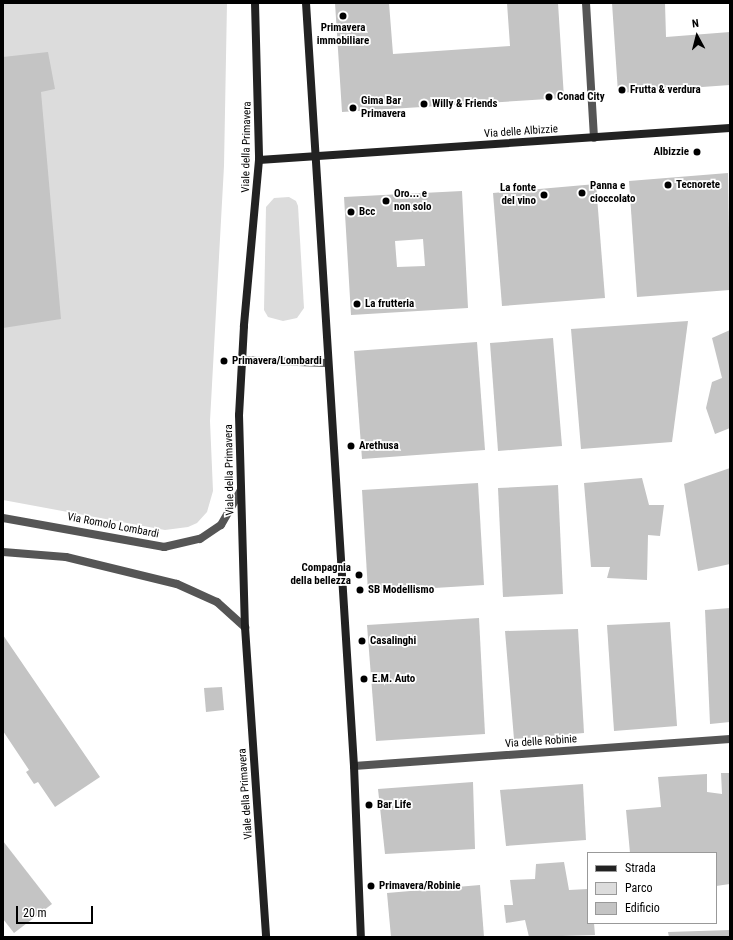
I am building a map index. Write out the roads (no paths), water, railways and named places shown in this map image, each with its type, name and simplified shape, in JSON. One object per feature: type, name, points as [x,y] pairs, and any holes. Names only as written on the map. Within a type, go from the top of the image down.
[{"type":"main road","name":"Viale della Primavera","points":[[255,3],[259,160],[241,360],[241,490],[245,627],[266,937]]},
{"type":"main road","points":[[306,3],[314,158],[354,766],[361,937]]},
{"type":"main road","name":"Via delle Albizzie","points":[[259,160],[314,158],[730,128]]},
{"type":"street","points":[[586,3],[594,138]]},
{"type":"street","points":[[241,360],[327,363]]},
{"type":"street","name":"Via Romolo Lombardi","points":[[3,518],[164,547],[200,539],[221,525],[241,490]]},
{"type":"street","points":[[3,552],[66,557],[177,584],[212,599],[245,627]]},
{"type":"street","name":"Via delle Robinie","points":[[354,766],[730,739]]},
{"type":"place","name":"Primavera immobiliare","points":[[343,16]]},
{"type":"place","name":"Frutta & verdura","points":[[622,90]]},
{"type":"place","name":"Conad City","points":[[549,97]]},
{"type":"place","name":"Willy & Friends","points":[[424,104]]},
{"type":"place","name":"Gima Bar Primavera","points":[[353,108]]},
{"type":"place","name":"Albizzie","points":[[697,152]]},
{"type":"place","name":"Tecnorete","points":[[668,185]]},
{"type":"place","name":"Panna e cioccolato","points":[[582,193]]},
{"type":"place","name":"La fonte del vino","points":[[544,195]]},
{"type":"place","name":"Oro... e non solo","points":[[386,201]]},
{"type":"place","name":"Bcc","points":[[351,212]]},
{"type":"place","name":"La frutteria","points":[[357,304]]},
{"type":"place","name":"Primavera/Lombardi","points":[[224,361]]},
{"type":"place","name":"Arethusa","points":[[351,446]]},
{"type":"place","name":"Compagnia della bellezza","points":[[359,575]]},
{"type":"place","name":"SB Modellismo","points":[[360,590]]},
{"type":"place","name":"Casalinghi","points":[[362,641]]},
{"type":"place","name":"E.M. Auto","points":[[364,679]]},
{"type":"place","name":"Bar Life","points":[[369,805]]},
{"type":"place","name":"Primavera/Robinie","points":[[371,886]]}]
